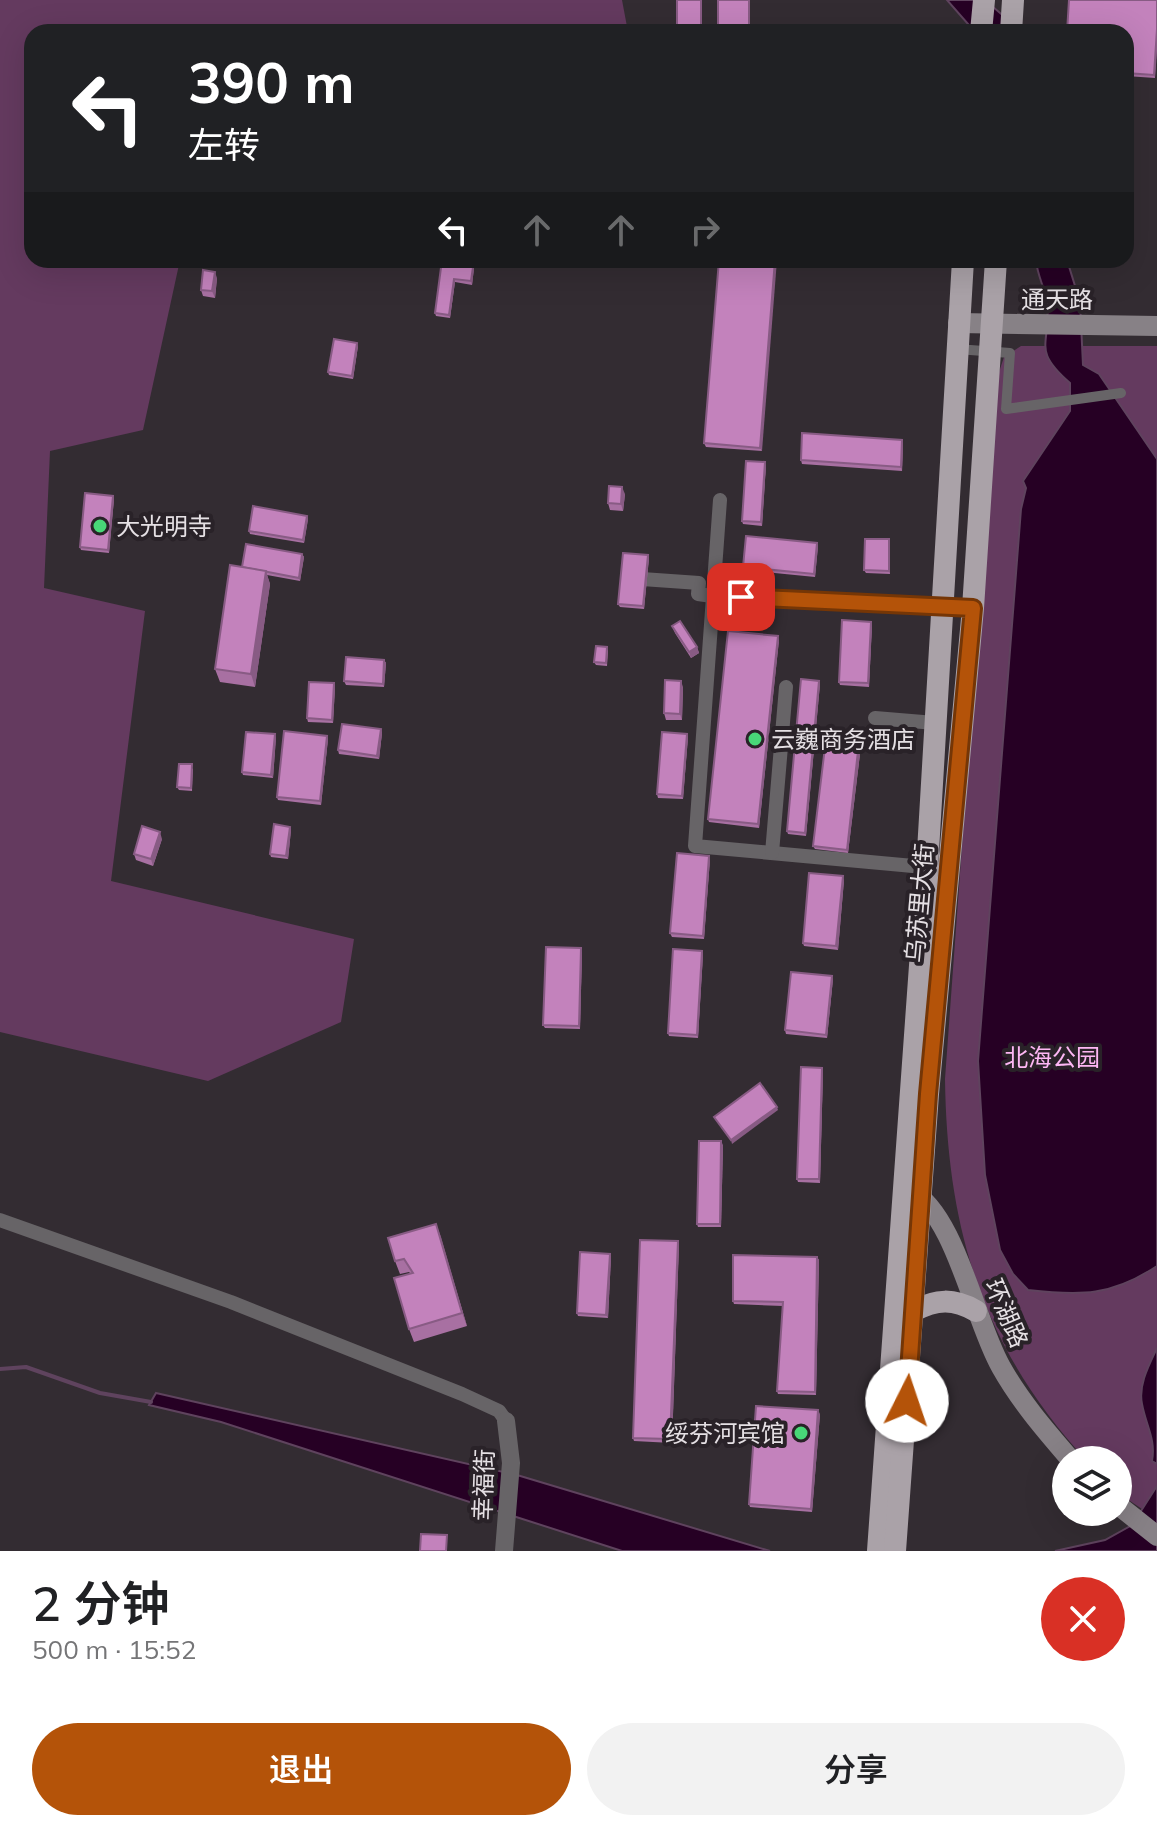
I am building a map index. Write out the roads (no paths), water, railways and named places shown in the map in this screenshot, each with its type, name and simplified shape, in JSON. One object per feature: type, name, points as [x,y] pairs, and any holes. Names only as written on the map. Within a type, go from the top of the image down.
[{"type":"highway","points":[[982,24],[984,0]]},
{"type":"highway","name":"乌苏里大街","points":[[937,868],[935,723],[962,268]]},
{"type":"highway","name":"乌苏里大街","points":[[878,1551],[912,1192],[937,868],[973,608],[996,268]]},
{"type":"highway","name":"乌苏里大街","points":[[895,1551],[913,1311],[912,1192]]},
{"type":"highway","points":[[913,1311],[929,1303],[950,1300],[976,1311]]},
{"type":"main road","name":"通天路","points":[[958,323],[1157,326]]},
{"type":"main road","name":"环湖路","points":[[912,1192],[942,1222],[976,1311],[1006,1375],[1060,1446]]},
{"type":"main road","points":[[1132,1517],[1157,1536]]},
{"type":"street","points":[[956,349],[1010,353],[1006,409],[1121,393]]},
{"type":"street","points":[[720,500],[695,846],[937,868]]},
{"type":"street","points":[[642,579],[699,583],[698,594],[712,596],[973,608]]},
{"type":"street","points":[[772,853],[786,687]]},
{"type":"street","points":[[875,718],[935,723]]},
{"type":"street","points":[[0,1220],[231,1302],[462,1394],[499,1411],[506,1421]]},
{"type":"street","name":"幸福街","points":[[504,1551],[511,1463],[506,1421]]},
{"type":"waterway","points":[[0,1369],[26,1367],[100,1393],[151,1402]]},
{"type":"place","name":"大光明寺","points":[[100,526]]},
{"type":"place","name":"云巍商务酒店","points":[[755,739]]},
{"type":"place","name":"绥芬河宾馆","points":[[801,1433]]},
{"type":"park label","name":"北海公园","points":[[1052,1057]]}]
